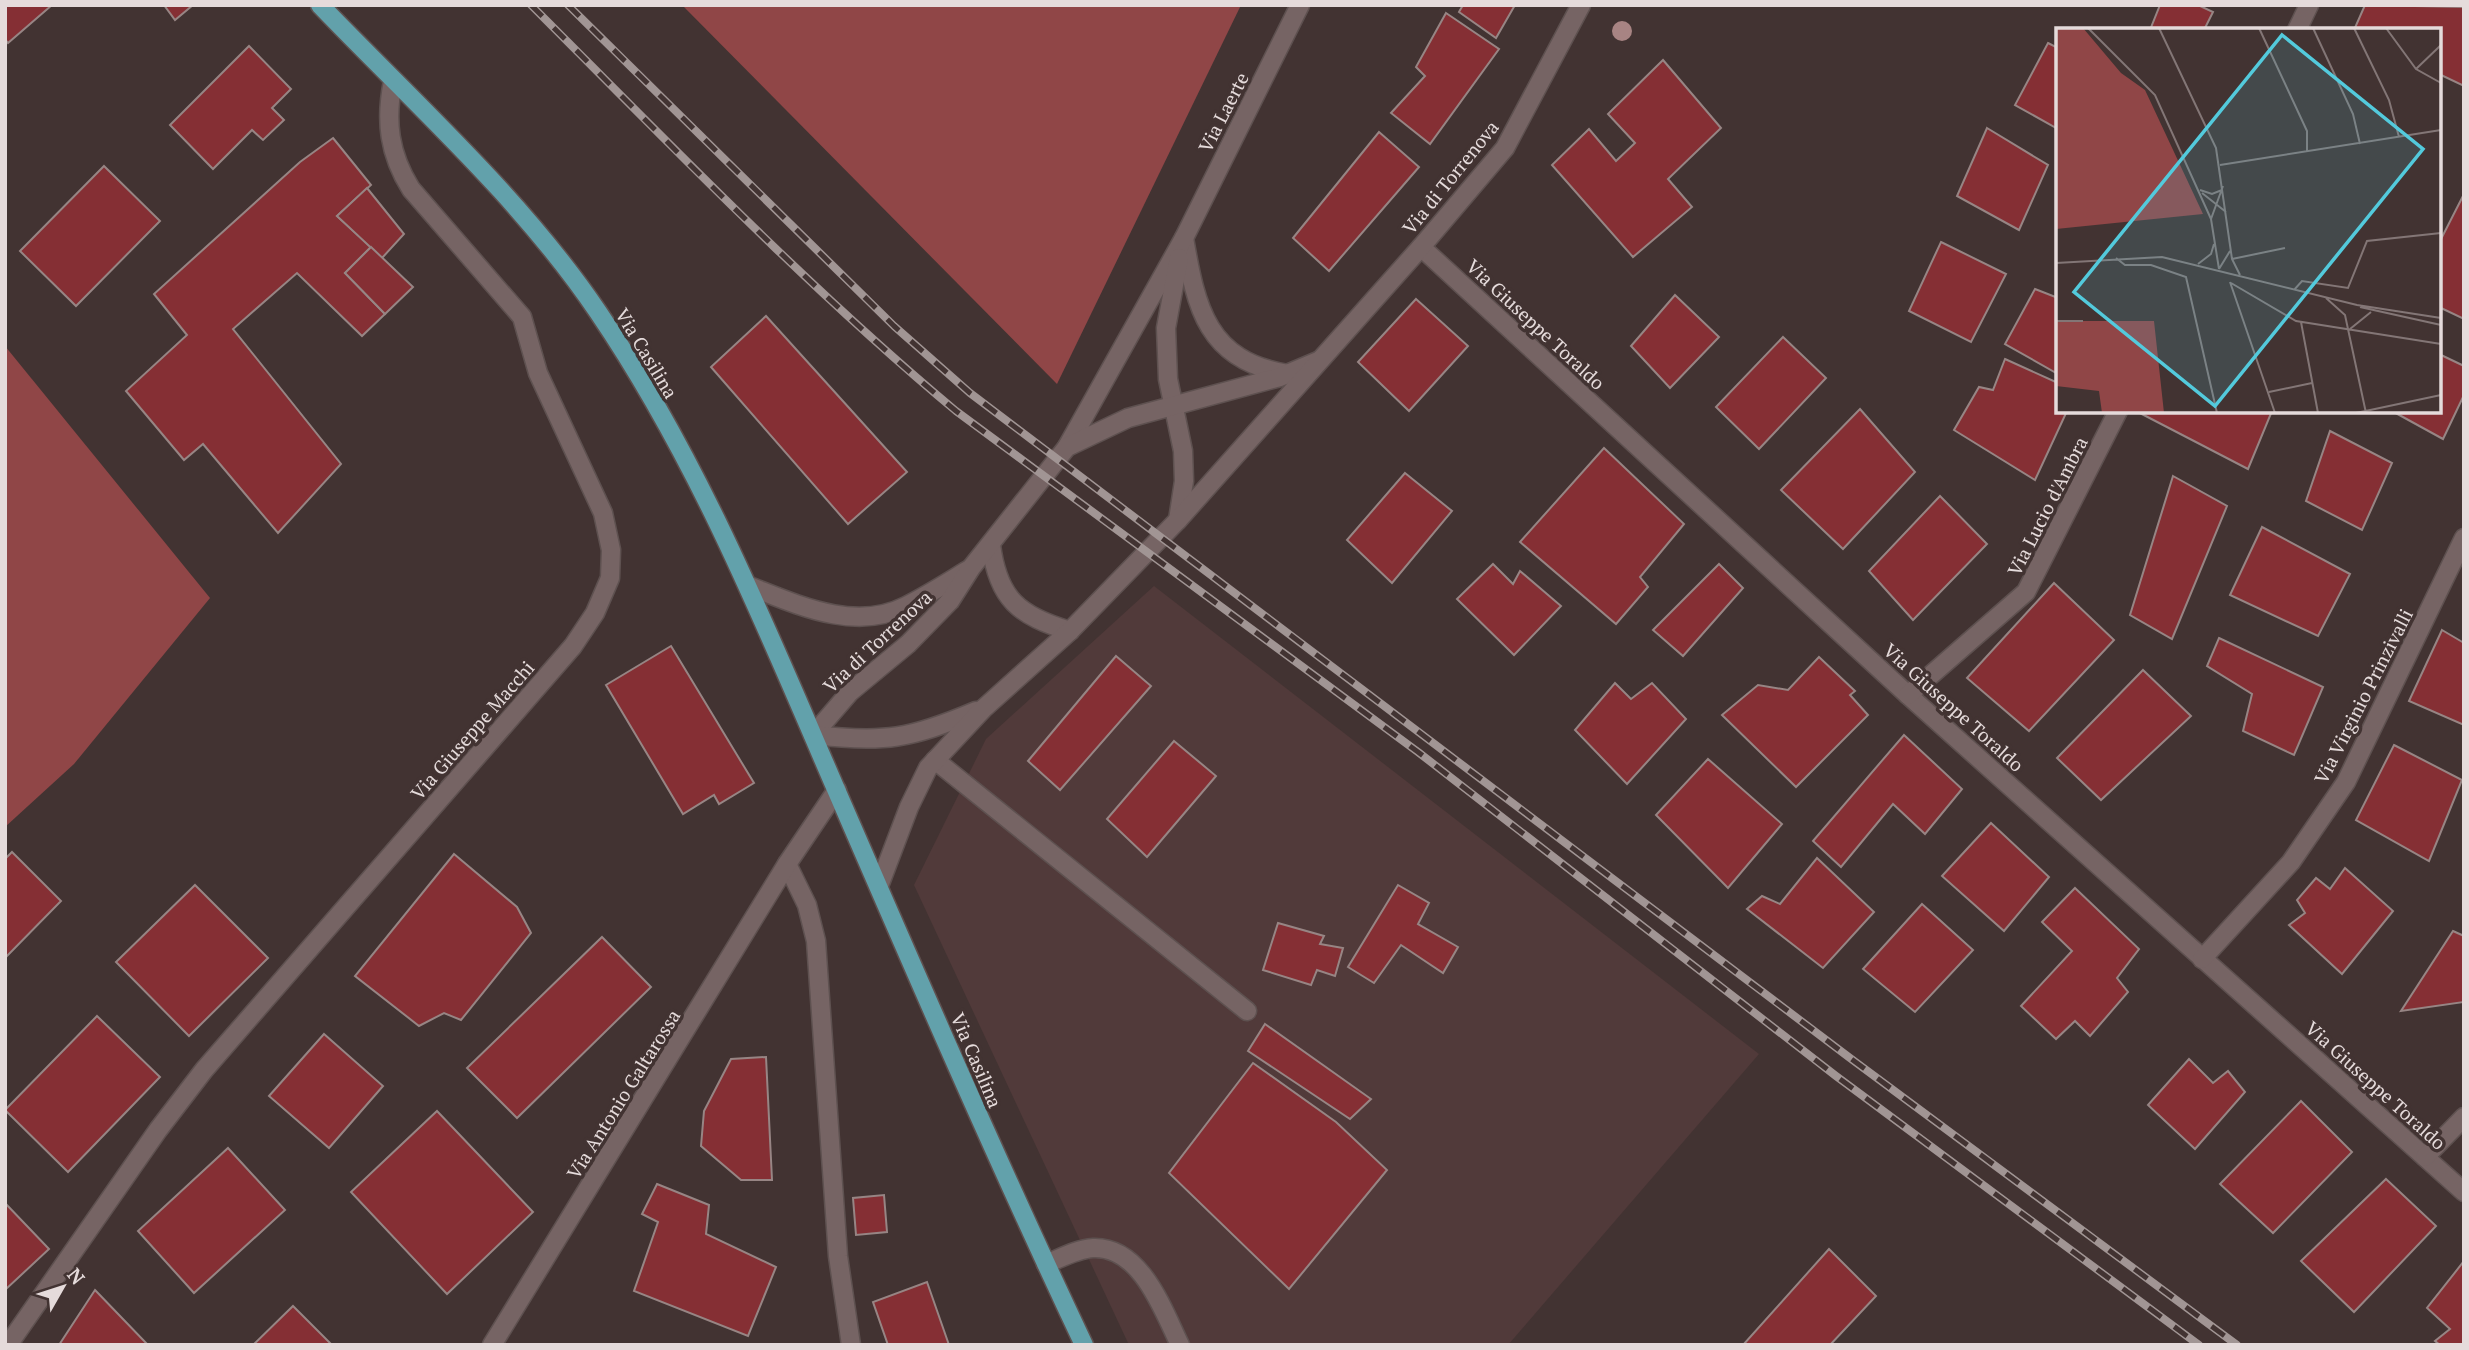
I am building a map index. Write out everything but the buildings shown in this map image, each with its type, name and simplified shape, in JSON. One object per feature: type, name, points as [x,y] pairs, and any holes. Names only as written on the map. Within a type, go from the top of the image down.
[{"type":"main road","name":"Via Casilina","points":[[320,5],[550,247],[597,310],[681,451],[749,586],[1008,1185],[1084,1345]]},
{"type":"street","name":"Via Laerte","points":[[1184,238],[1300,5]]},
{"type":"street","name":"Via di Torrenova","points":[[879,886],[917,788],[935,760],[983,709],[1070,631],[1178,520],[1324,358],[1391,277],[1421,247],[1505,148],[1581,5]]},
{"type":"street","points":[[2298,28],[2309,5]]},
{"type":"street","name":"Via Giuseppe Macchi","points":[[8,1345],[195,1081],[249,1015],[573,646],[595,613],[610,578],[611,550],[603,513],[538,373],[522,317],[411,189],[397,165],[387,116],[393,81]]},
{"type":"street","points":[[1184,238],[1197,303],[1212,333],[1234,354],[1251,365],[1287,374]]},
{"type":"street","points":[[1178,520],[1184,468],[1166,354],[1166,315],[1184,238]]},
{"type":"street","points":[[1067,447],[1184,238]]},
{"type":"street","name":"Via Giuseppe Toraldo","points":[[1421,247],[1908,695],[2464,1192]]},
{"type":"street","name":"Via di Torrenova","points":[[813,735],[850,692],[933,620],[950,601],[971,568],[1067,447],[1128,418],[1287,374],[1324,358]]},
{"type":"street","name":"Via Lucio d'Ambra","points":[[1908,695],[2026,592],[2117,413]]},
{"type":"street","name":"Via Virginio Prinzivalli","points":[[2202,958],[2291,862],[2346,782],[2464,538]]},
{"type":"street","points":[[991,545],[998,581],[1015,605],[1037,620],[1070,631]]},
{"type":"street","name":"Via di Torrenova","points":[[749,586],[812,609],[863,618],[905,606],[971,568]]},
{"type":"street","name":"Via di Torrenova","points":[[813,735],[858,740],[906,737],[983,709]]},
{"type":"street","points":[[935,760],[1247,1011]]},
{"type":"street","points":[[836,790],[788,864],[807,905],[816,941],[838,1256],[851,1345]]},
{"type":"street","name":"Via Antonio Galtarossa","points":[[492,1345],[788,864]]},
{"type":"street","points":[[2425,1157],[2464,1117]]},
{"type":"street","points":[[1046,1264],[1092,1248],[1117,1254],[1146,1279],[1180,1345]]},
{"type":"shaded area","points":[[682,5],[1241,5],[1057,384]]},
{"type":"shaded area","points":[[5,346],[210,598],[74,764],[5,827]]},
{"type":"shaded area","points":[[1154,586],[1759,1054],[1508,1345],[1129,1345],[914,885],[986,739]]},
{"type":"railway","points":[[531,5],[792,264],[956,411],[1418,752],[1836,1076],[2199,1345]]},
{"type":"railway","points":[[568,5],[894,326],[970,393],[1850,1058],[2237,1345]]}]
